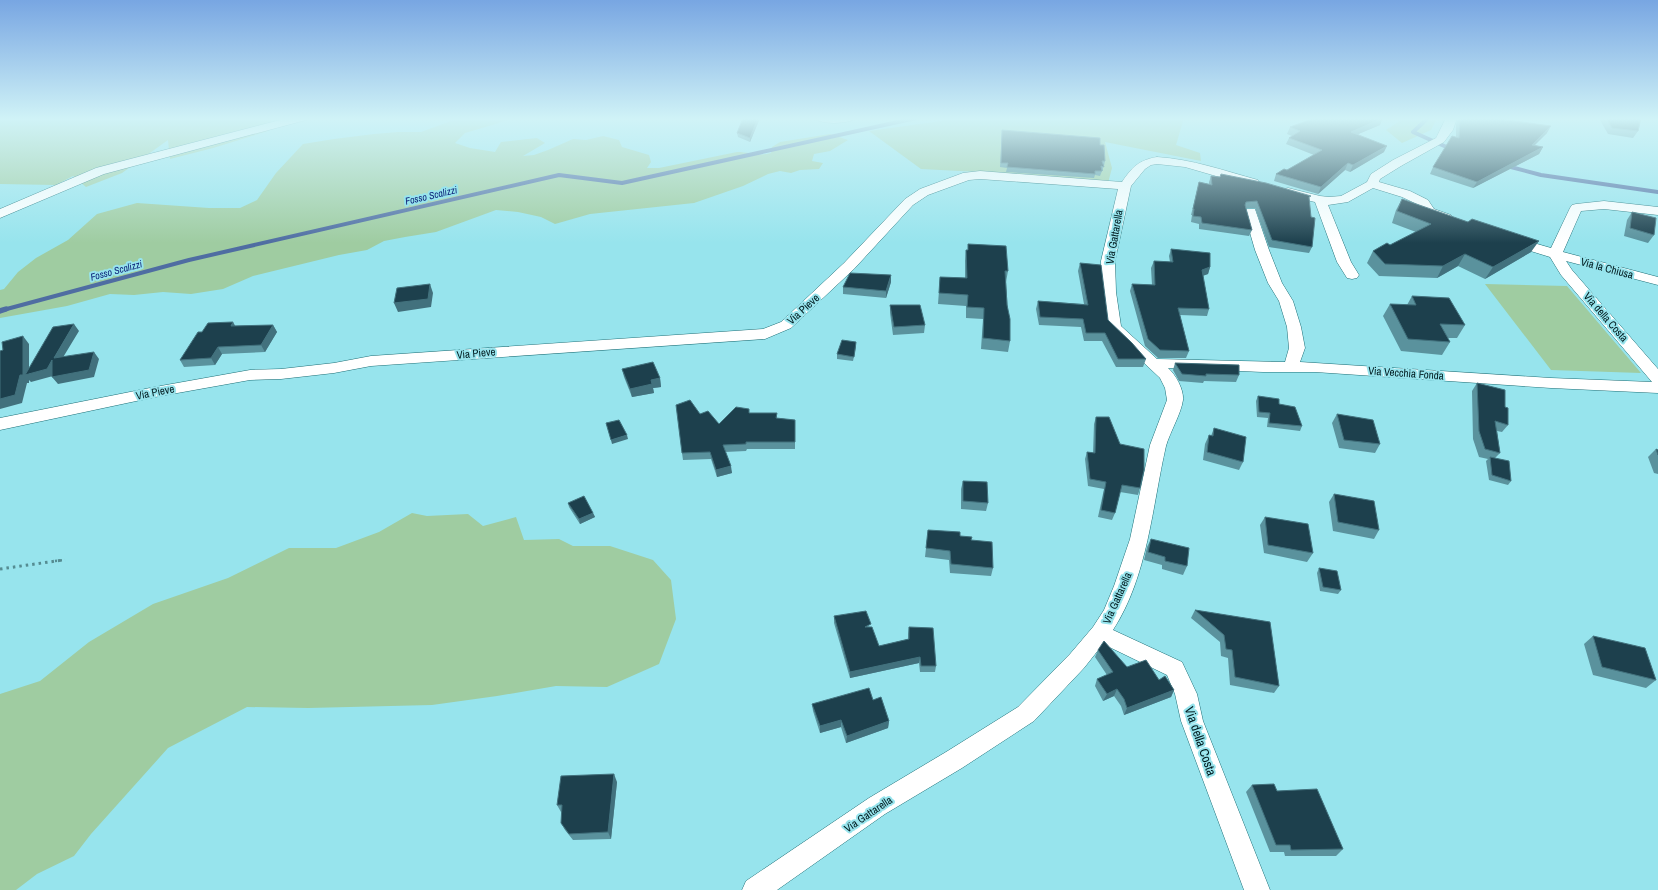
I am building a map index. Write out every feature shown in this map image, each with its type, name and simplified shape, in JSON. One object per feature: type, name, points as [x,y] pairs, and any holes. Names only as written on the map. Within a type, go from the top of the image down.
[{"type":"street","points":[[0,214],[100,171],[144,160]]},
{"type":"street","points":[[1124,186],[1132,174],[1149,162],[1169,161],[1200,167],[1272,188],[1329,201],[1344,198],[1372,184],[1375,177],[1403,160]]},
{"type":"street","name":"Via Pieve","points":[[0,424],[155,392],[243,377],[334,368],[371,361],[765,334],[786,325],[849,266],[909,202],[924,192],[967,176],[980,175],[1124,186]]},
{"type":"street","points":[[1372,184],[1406,194],[1424,203],[1429,212],[1456,221]]},
{"type":"street","name":"Via Gattarella","points":[[755,890],[877,806],[954,760],[1026,714],[1077,661],[1100,633],[1112,615],[1124,586],[1139,540],[1158,445],[1175,400],[1173,388],[1166,375],[1114,328],[1111,314],[1108,261],[1124,186]]},
{"type":"street","points":[[1320,200],[1344,262],[1352,275]]},
{"type":"street","points":[[1555,254],[1576,208],[1604,205],[1658,212]]},
{"type":"street","points":[[1250,212],[1262,250],[1275,283],[1286,301],[1294,327],[1297,348],[1291,366]]},
{"type":"street","name":"Via la Chiusa","points":[[1504,238],[1555,254],[1658,281]]},
{"type":"street","name":"Via della Costa","points":[[1555,254],[1566,272],[1658,380]]},
{"type":"street","name":"Via Vecchia Fonda","points":[[1155,364],[1168,362],[1264,367],[1291,366],[1401,372],[1545,383],[1658,388]]},
{"type":"street","name":"Via della Costa","points":[[1100,633],[1175,669],[1186,694],[1192,721],[1257,890]]},
{"type":"path","points":[[0,569],[65,560]]},
{"type":"green space","points":[[0,160],[141,160],[122,173],[86,187],[73,176],[56,185],[0,184]]},
{"type":"green space","points":[[289,160],[650,160],[651,162],[647,168],[659,168],[700,160],[812,160],[812,161],[823,163],[819,169],[800,170],[791,173],[780,171],[768,174],[743,186],[694,203],[590,214],[555,224],[541,217],[518,212],[496,210],[436,232],[384,241],[367,250],[339,255],[253,276],[223,289],[191,294],[163,292],[134,295],[110,294],[67,306],[0,318],[0,290],[4,289],[18,272],[36,258],[68,240],[97,214],[137,203],[209,208],[240,208],[257,200],[276,173]]},
{"type":"green space","points":[[908,160],[1110,160],[1112,168],[1108,183],[999,173],[921,169]]},
{"type":"green space","points":[[1485,284],[1567,286],[1641,373],[1551,370]]},
{"type":"green space","points":[[412,513],[427,516],[468,514],[483,526],[516,517],[524,540],[559,539],[573,546],[610,546],[653,560],[671,580],[676,619],[659,664],[607,687],[556,686],[432,705],[308,708],[247,707],[168,748],[91,834],[74,856],[37,874],[16,890],[0,890],[0,694],[40,681],[89,642],[153,604],[228,578],[289,548],[336,548],[379,532]]},
{"type":"building","points":[[1001,160],[1105,160],[1105,161],[1102,161],[1104,167],[1101,166],[1102,171],[1095,171],[1095,174],[1007,167],[1008,163],[1001,163]]},
{"type":"building","points":[[1305,160],[1363,160],[1353,165],[1348,163],[1321,187],[1276,174],[1284,169],[1287,170]]},
{"type":"building","points":[[1438,160],[1519,160],[1477,182],[1433,167]]},
{"type":"building","points":[[1221,174],[1266,183],[1311,196],[1309,197],[1311,217],[1315,218],[1312,247],[1272,240],[1257,201],[1246,202],[1245,205],[1252,230],[1202,223],[1201,217],[1193,216],[1193,209],[1199,182],[1212,185],[1211,176],[1220,177]]},
{"type":"building","points":[[1402,199],[1468,222],[1472,219],[1539,241],[1493,267],[1465,254],[1443,266],[1385,264],[1373,251],[1387,243],[1390,245],[1431,224],[1397,211]]},
{"type":"building","points":[[1632,212],[1656,218],[1654,235],[1630,228]]},
{"type":"building","points":[[968,244],[1006,246],[1008,271],[1005,271],[1007,305],[1010,319],[1010,341],[983,338],[984,308],[967,307],[968,295],[939,293],[940,277],[967,278],[966,250],[968,250]]},
{"type":"building","points":[[1171,249],[1210,253],[1210,267],[1202,270],[1209,309],[1178,308],[1189,351],[1160,350],[1148,339],[1132,284],[1155,285],[1154,261],[1173,262]]},
{"type":"building","points":[[1080,263],[1101,265],[1108,320],[1146,359],[1118,359],[1105,333],[1086,333],[1083,319],[1040,317],[1038,301],[1088,305]]},
{"type":"building","points":[[850,273],[891,275],[886,291],[843,287]]},
{"type":"building","points":[[430,284],[428,299],[394,303],[397,288]]},
{"type":"building","points":[[1412,296],[1449,298],[1465,325],[1440,324],[1450,342],[1408,339],[1390,304],[1416,305]]},
{"type":"building","points":[[890,305],[920,305],[925,325],[894,327]]},
{"type":"building","points":[[233,322],[231,326],[273,325],[261,345],[218,347],[211,358],[180,360],[198,332],[202,332],[208,323]]},
{"type":"building","points":[[74,324],[54,358],[94,352],[89,370],[52,377],[52,360],[47,369],[25,375],[53,327]]},
{"type":"building","points":[[23,336],[23,375],[20,375],[15,395],[0,399],[0,351],[3,350],[2,342]]},
{"type":"building","points":[[842,340],[856,342],[854,357],[837,354]]},
{"type":"building","points":[[653,362],[660,378],[651,380],[652,384],[630,389],[622,369]]},
{"type":"building","points":[[1175,363],[1239,365],[1239,375],[1206,374],[1206,376],[1182,374]]},
{"type":"building","points":[[1477,383],[1505,390],[1505,407],[1508,408],[1508,425],[1495,421],[1500,453],[1485,449],[1479,431]]},
{"type":"building","points":[[1258,396],[1279,399],[1279,404],[1295,407],[1302,426],[1269,423],[1270,413],[1259,412]]},
{"type":"building","points":[[690,400],[700,414],[708,411],[719,424],[736,407],[749,409],[749,413],[777,413],[776,418],[795,420],[795,442],[746,442],[746,444],[723,445],[731,466],[716,470],[710,452],[682,453],[676,405]]},
{"type":"building","points":[[1337,414],[1373,420],[1380,444],[1344,440]]},
{"type":"building","points":[[1096,417],[1109,417],[1120,444],[1144,449],[1144,470],[1140,488],[1122,485],[1115,513],[1101,510],[1106,482],[1090,479],[1087,452],[1095,453]]},
{"type":"building","points":[[619,420],[627,435],[611,440],[606,423]]},
{"type":"building","points":[[1214,428],[1246,437],[1243,462],[1207,452],[1209,435],[1213,436]]},
{"type":"building","points":[[1490,457],[1509,461],[1511,481],[1492,475]]},
{"type":"building","points":[[963,481],[987,482],[988,503],[963,501]]},
{"type":"building","points":[[1334,494],[1374,501],[1379,530],[1338,522]]},
{"type":"building","points":[[584,496],[593,513],[579,519],[568,503]]},
{"type":"building","points":[[1265,517],[1308,524],[1313,553],[1268,545]]},
{"type":"building","points":[[928,530],[960,532],[960,536],[972,537],[971,540],[992,542],[993,568],[951,564],[950,551],[926,548]]},
{"type":"building","points":[[1151,539],[1189,548],[1187,566],[1165,561],[1165,557],[1148,552]]},
{"type":"building","points":[[1319,568],[1337,571],[1341,590],[1323,587]]},
{"type":"building","points":[[1195,610],[1270,622],[1279,686],[1235,677],[1232,650],[1226,649],[1224,635]]},
{"type":"building","points":[[866,611],[871,624],[865,627],[872,627],[879,646],[909,639],[909,627],[933,628],[936,666],[921,666],[920,657],[850,672],[834,616]]},
{"type":"building","points":[[1593,636],[1645,648],[1656,680],[1602,667]]},
{"type":"building","points":[[1104,641],[1127,667],[1146,660],[1159,680],[1165,676],[1174,690],[1127,708],[1124,699],[1117,689],[1107,694],[1097,679],[1113,672],[1098,650]]},
{"type":"building","points":[[869,688],[873,700],[881,697],[889,721],[847,736],[841,720],[820,726],[812,704]]},
{"type":"building","points":[[614,774],[608,832],[569,834],[561,823],[562,805],[557,805],[561,776]]},
{"type":"building","points":[[1274,784],[1277,791],[1317,789],[1343,849],[1291,850],[1290,845],[1276,845],[1252,785]]},
{"type":"waterway","name":"Fosso Scalizzi","points":[[3,310],[189,260],[559,175],[622,183],[728,160]]},
{"type":"waterway","points":[[1507,166],[1541,175],[1658,192]]}]
